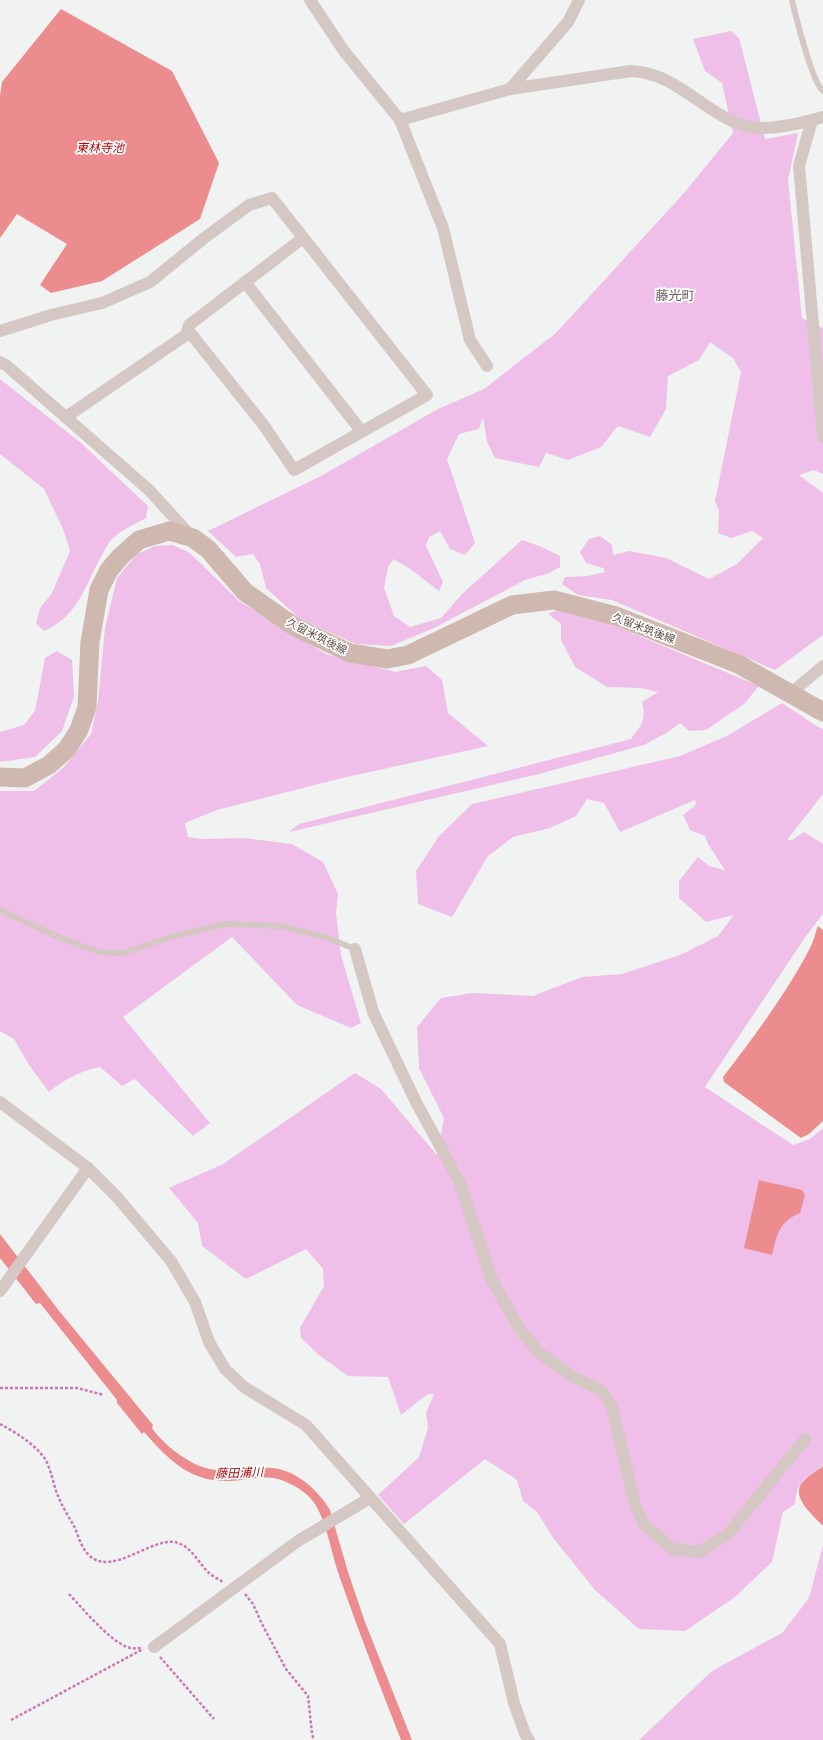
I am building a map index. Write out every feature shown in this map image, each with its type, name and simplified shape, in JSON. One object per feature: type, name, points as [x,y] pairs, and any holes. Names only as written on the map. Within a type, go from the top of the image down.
[{"type":"main road","name":"久留米筑後線","points":[[0,778],[26,778],[49,765],[67,749],[79,730],[87,707],[91,634],[99,590],[109,570],[121,556],[139,540],[169,531],[193,538],[208,549],[245,592],[295,627],[350,653],[387,659],[408,655],[512,605],[554,600],[623,619],[738,664],[823,712]]},
{"type":"street","points":[[310,0],[344,52],[400,120],[443,228],[470,340],[487,366]]},
{"type":"street","points":[[510,89],[568,22],[579,0]]},
{"type":"street","points":[[400,120],[510,89],[631,71],[644,71],[660,77],[731,120],[745,126],[764,128],[818,119]]},
{"type":"street","points":[[818,119],[799,166],[823,437]]},
{"type":"street","points":[[0,331],[51,315],[102,303],[150,282],[249,205],[272,198],[427,395],[294,470],[265,427],[188,330]]},
{"type":"street","points":[[66,417],[186,335],[189,325],[302,238]]},
{"type":"street","points":[[245,282],[362,432]]},
{"type":"street","points":[[0,362],[6,365],[149,490],[193,538]]},
{"type":"street","points":[[791,693],[823,666]]},
{"type":"street","points":[[355,949],[373,1012],[416,1102],[460,1183],[491,1278],[519,1328],[538,1352],[573,1377],[601,1390],[612,1407],[635,1505],[644,1524],[672,1549],[699,1552],[728,1534],[805,1439]]},
{"type":"street","points":[[0,1102],[88,1168],[117,1197],[171,1261],[195,1302],[209,1342],[225,1369],[244,1387],[306,1425],[500,1644],[514,1703],[525,1734],[529,1740]]},
{"type":"street","points":[[0,1291],[88,1168]]},
{"type":"street","points":[[154,1647],[298,1541],[370,1498]]},
{"type":"lane","points":[[792,0],[813,72],[820,89],[823,91]]},
{"type":"lane","points":[[0,910],[66,940],[99,952],[122,953],[174,936],[227,924],[282,926],[326,937],[355,949]]},
{"type":"path","points":[[0,1388],[77,1388],[104,1395]]},
{"type":"path","points":[[0,1424],[36,1448],[46,1460],[57,1495],[65,1508],[82,1546],[91,1557],[98,1561],[119,1560],[164,1543],[174,1542],[182,1545],[194,1554],[208,1572],[224,1583],[234,1587],[251,1600],[286,1669],[308,1696],[314,1740]]},
{"type":"path","points":[[12,1720],[145,1648],[132,1649],[118,1642],[69,1594]]},
{"type":"path","points":[[154,1647],[152,1647],[214,1719]]},
{"type":"shaded area","points":[[731,31],[739,38],[765,139],[798,133],[788,180],[802,318],[823,328],[823,474],[814,470],[799,475],[823,493],[823,635],[775,670],[612,600],[578,595],[562,584],[565,577],[588,576],[605,572],[603,568],[586,563],[580,552],[589,539],[600,536],[612,545],[613,555],[629,551],[666,558],[709,579],[737,564],[763,538],[752,531],[731,538],[718,533],[719,511],[715,501],[741,372],[733,358],[710,342],[699,360],[668,376],[666,409],[650,437],[618,426],[601,447],[568,460],[546,453],[539,467],[495,458],[487,442],[483,417],[479,429],[459,434],[447,459],[475,543],[465,555],[450,549],[440,531],[429,537],[426,546],[443,582],[439,591],[409,568],[393,559],[388,567],[384,588],[394,616],[410,627],[441,618],[462,594],[522,540],[542,547],[560,556],[560,567],[549,573],[525,580],[434,628],[391,646],[356,644],[300,619],[266,588],[260,564],[253,554],[236,557],[208,531],[321,476],[438,409],[484,389],[556,333],[684,193],[733,133],[722,83],[705,71],[693,39]]},
{"type":"shaded area","points":[[0,379],[81,443],[148,506],[146,518],[128,527],[109,542],[80,599],[73,608],[56,625],[44,631],[36,624],[40,608],[52,593],[70,551],[63,529],[44,489],[0,454]]},
{"type":"shaded area","points":[[173,545],[190,553],[239,601],[326,654],[395,672],[426,666],[442,680],[448,713],[488,746],[338,779],[217,810],[185,823],[188,837],[202,839],[243,838],[292,844],[323,862],[338,894],[336,913],[341,955],[361,1023],[351,1028],[297,1005],[232,937],[123,1017],[210,1123],[193,1136],[135,1079],[122,1086],[100,1067],[73,1076],[49,1092],[29,1065],[14,1039],[0,1031],[0,791],[34,791],[64,767],[91,734],[98,701],[105,628],[117,578],[137,554],[155,546]]},
{"type":"shaded area","points":[[559,609],[582,612],[759,686],[744,704],[706,730],[689,731],[680,723],[668,732],[644,745],[539,774],[289,832],[299,824],[631,739],[642,722],[644,714],[642,702],[658,692],[641,688],[607,687],[575,667],[561,640],[561,624],[548,614]]},
{"type":"shaded area","points":[[57,651],[72,660],[74,697],[62,731],[35,757],[0,762],[0,732],[24,725],[35,711],[45,658]]},
{"type":"shaded area","points":[[782,703],[823,729],[823,794],[787,840],[792,840],[804,832],[823,844],[823,914],[806,936],[705,1087],[793,1145],[810,1139],[823,1128],[823,1465],[803,1481],[798,1490],[795,1504],[783,1512],[772,1562],[735,1597],[685,1631],[639,1629],[595,1590],[554,1539],[537,1512],[523,1501],[517,1480],[485,1459],[404,1524],[378,1495],[419,1457],[428,1428],[426,1413],[434,1394],[428,1394],[401,1415],[388,1377],[348,1376],[319,1355],[301,1338],[300,1328],[324,1286],[323,1269],[306,1249],[246,1279],[202,1246],[198,1223],[169,1188],[223,1164],[355,1073],[381,1089],[437,1155],[444,1118],[419,1068],[417,1027],[441,998],[472,993],[533,996],[582,977],[622,974],[680,955],[718,936],[734,915],[706,922],[679,898],[679,881],[698,857],[709,866],[725,870],[708,844],[705,836],[690,830],[683,815],[696,805],[695,800],[620,832],[604,803],[587,799],[576,816],[550,828],[513,837],[488,856],[452,917],[418,904],[416,871],[439,836],[472,804],[680,756],[727,736]]},
{"type":"shaded area","points":[[823,1545],[823,1740],[639,1740],[712,1671],[782,1633],[809,1598]]},
{"type":"water","name":"東林寺池","points":[[61,9],[172,71],[219,163],[200,219],[102,281],[51,293],[40,285],[67,244],[17,214],[0,238],[0,96],[2,82]]},
{"type":"water","points":[[818,926],[823,930],[823,1121],[809,1134],[801,1138],[724,1082],[723,1077],[759,1029],[792,980],[811,946]]},
{"type":"water","points":[[759,1180],[802,1190],[805,1195],[800,1213],[787,1220],[780,1230],[772,1255],[744,1248]]},
{"type":"water","name":"藤田浦川","points":[[0,1234],[60,1312],[153,1425],[152,1428],[173,1450],[198,1465],[213,1470],[272,1468],[281,1470],[306,1482],[319,1495],[330,1510],[348,1572],[365,1622],[412,1740],[401,1740],[347,1599],[323,1521],[312,1500],[298,1488],[275,1478],[253,1478],[225,1481],[211,1480],[186,1471],[175,1463],[144,1432],[142,1434],[40,1303],[36,1304],[0,1258]]},
{"type":"water","points":[[823,1466],[823,1526],[805,1507],[799,1495],[799,1490],[801,1484],[811,1474]]},
{"type":"district","name":"藤光町","points":[[675,295]]}]
